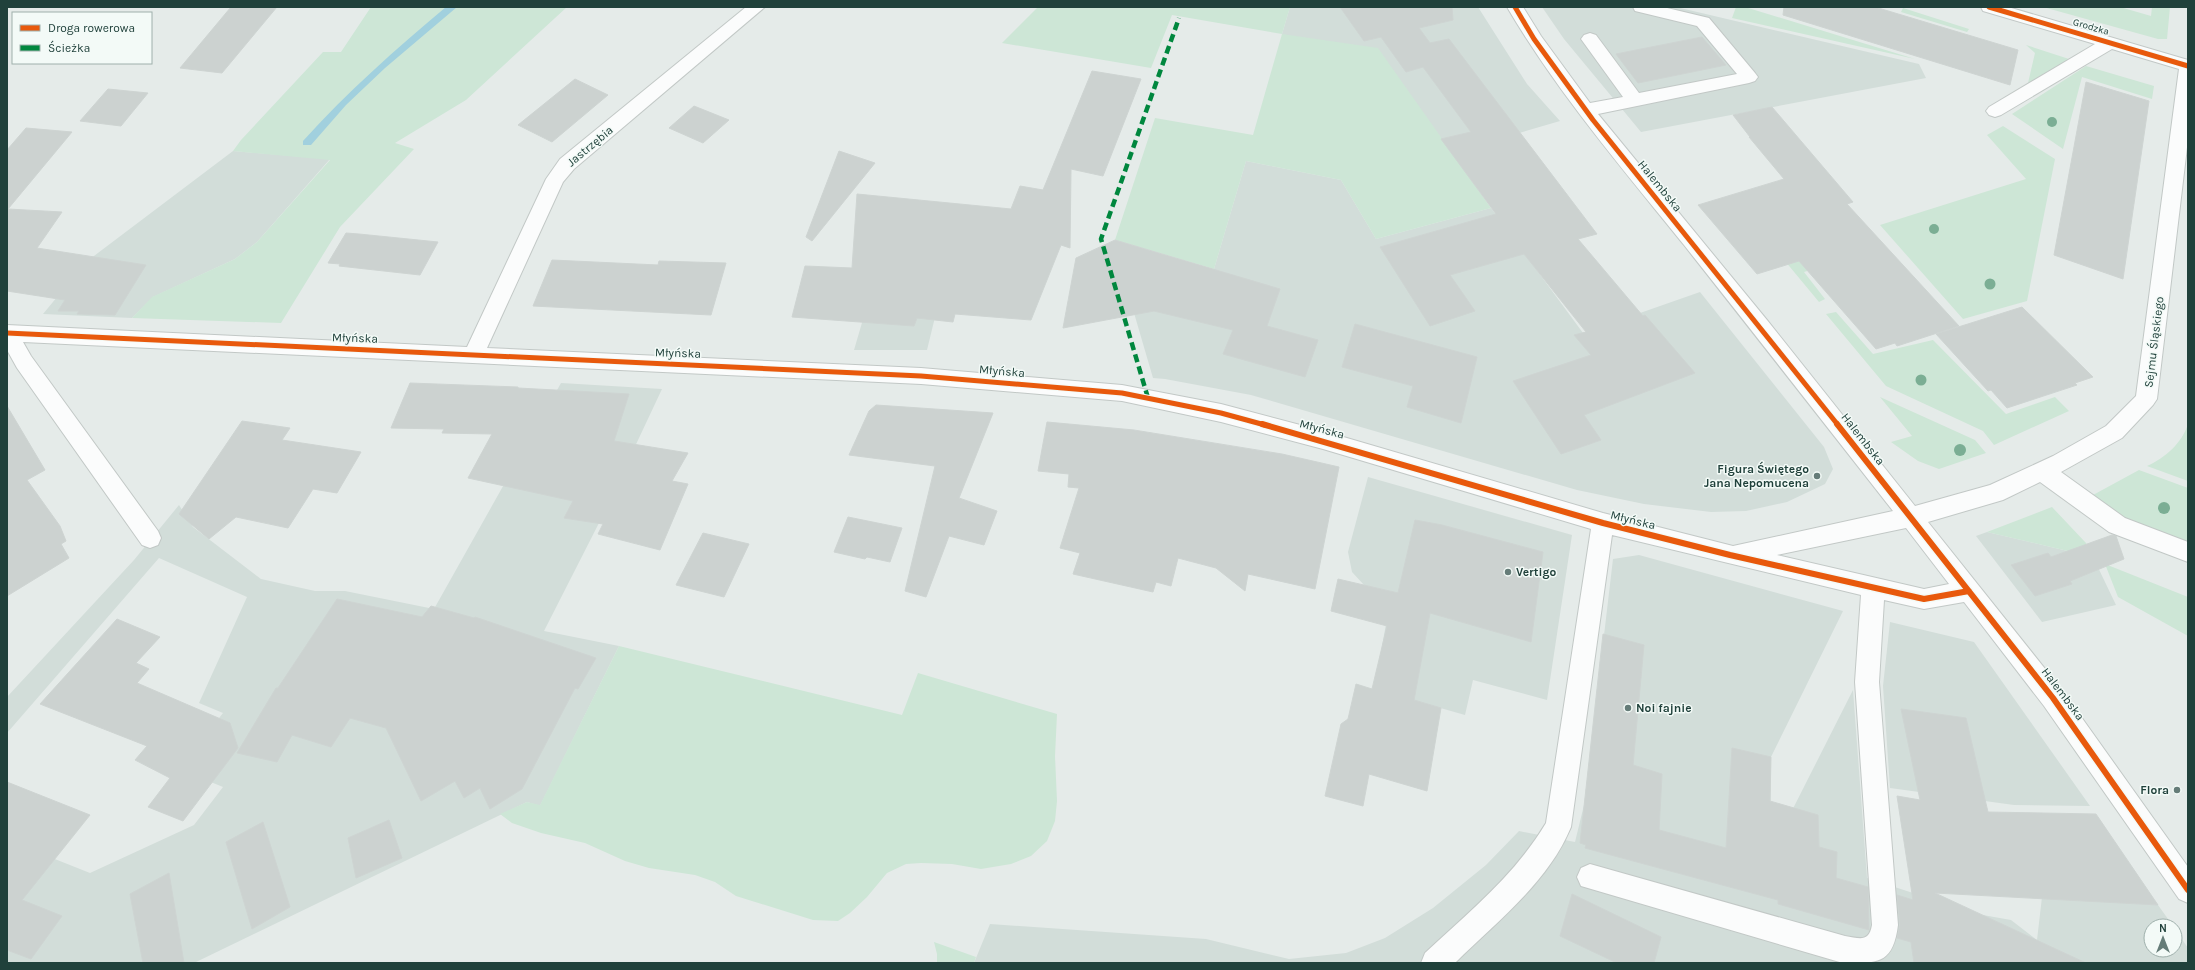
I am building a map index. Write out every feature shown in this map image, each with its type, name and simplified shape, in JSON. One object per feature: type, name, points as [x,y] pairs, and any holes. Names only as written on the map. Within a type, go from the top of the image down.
[{"type":"street","name":"Jastrzębia","points":[[474,354],[555,179],[567,164],[757,7]]},
{"type":"street","name":"Halembska","points":[[1515,7],[1534,39],[1586,110],[1911,517],[2053,698],[2188,890]]},
{"type":"street","points":[[1586,110],[1750,77],[1703,22],[1641,7]]},
{"type":"street","name":"Grodzka","points":[[1989,7],[2188,66]]},
{"type":"street","points":[[1590,39],[1635,101]]},
{"type":"street","points":[[1995,111],[2110,43]]},
{"type":"street","name":"Sejmu Śląskiego","points":[[1911,517],[1995,493],[2042,471],[2114,432],[2146,400],[2188,66]]},
{"type":"street","name":"Młyńska","points":[[7,333],[84,338],[474,354],[921,376],[1122,393],[1221,413],[1316,438],[1603,523],[1730,555],[1924,599],[1969,591]]},
{"type":"street","points":[[7,333],[29,368],[150,538]]},
{"type":"street","points":[[2042,471],[2117,525],[2188,552]]},
{"type":"street","name":"Młyńska","points":[[1730,555],[1911,517]]},
{"type":"street","points":[[1435,963],[1532,868],[1548,847],[1558,827],[1564,798],[1603,523]]},
{"type":"street","points":[[1590,877],[1845,950],[1860,952],[1876,949],[1883,940],[1885,925],[1867,682],[1873,588]]},
{"type":"shaded area","points":[[1290,7],[1478,7],[1527,84],[1560,121],[1451,153],[1282,34]]},
{"type":"shaded area","points":[[1542,7],[1676,7],[1919,64],[1926,78],[1641,132],[1564,39]]},
{"type":"shaded area","points":[[233,151],[330,159],[257,242],[235,259],[153,297],[132,318],[43,314],[86,262]]},
{"type":"shaded area","points":[[1246,161],[1341,180],[1376,239],[1491,208],[1583,333],[1700,292],[1824,447],[1833,469],[1825,484],[1787,502],[1746,511],[1711,512],[1644,504],[1577,490],[1251,395],[1153,378],[1113,241],[1214,269]]},
{"type":"shaded area","points":[[898,200],[946,272],[927,350],[854,350]]},
{"type":"shaded area","points":[[561,383],[662,389],[600,521],[544,631],[619,646],[540,806],[527,802],[194,963],[7,963],[7,840],[90,873],[194,825],[223,787],[179,769],[223,713],[199,703],[247,597],[159,558],[7,733],[7,697],[134,560],[179,505],[193,527],[261,579],[315,591],[345,591],[434,609]]},
{"type":"shaded area","points":[[1368,477],[1572,535],[1547,700],[1473,680],[1465,715],[1374,689],[1392,592],[1364,585],[1352,572],[1348,552]]},
{"type":"shaded area","points":[[1987,532],[2093,557],[2116,605],[2042,622],[1976,536]]},
{"type":"shaded area","points":[[1639,555],[1843,611],[1771,757],[1770,854],[1853,690],[1867,878],[1913,893],[1915,903],[2011,920],[2037,940],[2042,897],[2158,905],[2167,918],[2143,918],[2143,958],[2183,958],[2183,941],[2188,948],[2188,963],[974,963],[990,924],[1206,939],[1289,959],[1346,953],[1385,938],[1433,908],[1486,865],[1519,831],[1575,842],[1584,805],[1613,559]]},
{"type":"shaded area","points":[[1890,622],[1974,642],[2090,806],[2014,805],[1890,788],[1883,686]]},
{"type":"green space","points":[[371,7],[567,7],[466,100],[395,143],[414,149],[340,227],[281,323],[132,318],[152,297],[235,259],[257,242],[330,160],[233,151],[241,140],[323,52],[341,52]]},
{"type":"green space","points":[[1038,7],[1290,7],[1282,34],[1172,15],[1151,68],[1002,43]]},
{"type":"green space","points":[[1736,7],[1745,7],[1915,59],[1732,18]]},
{"type":"green space","points":[[2043,7],[2120,7],[2151,16],[2152,7],[2170,7],[2167,39],[2158,39]]},
{"type":"green space","points":[[1903,8],[1969,29],[1967,32],[1901,12]]},
{"type":"green space","points":[[1282,34],[1378,48],[1491,208],[1376,239],[1341,180],[1246,161],[1214,269],[1115,240],[1155,118],[1253,135]]},
{"type":"green space","points":[[2026,45],[2069,59],[2028,83],[2035,53]]},
{"type":"green space","points":[[2086,66],[2154,86],[2152,99],[2082,77],[2063,149],[2012,114]]},
{"type":"green space","points":[[2003,126],[2055,159],[2027,301],[1963,319],[1880,225],[2026,179],[1987,135]]},
{"type":"green space","points":[[1863,254],[1804,272],[1825,299],[1819,302],[1780,255]]},
{"type":"green space","points":[[1836,312],[1873,354],[1933,340],[2006,414],[2055,397],[2069,411],[1994,445],[1983,431],[1886,386],[1826,314]]},
{"type":"green space","points":[[1880,397],[1975,440],[1986,453],[1939,469],[1918,461],[1891,442],[1912,436]]},
{"type":"green space","points":[[2188,424],[2188,481],[2147,466],[2160,459],[2177,444]]},
{"type":"green space","points":[[2139,470],[2188,488],[2188,543],[2120,516],[2093,495]]},
{"type":"green space","points":[[2052,507],[2086,543],[2093,557],[1987,532]]},
{"type":"green space","points":[[2105,564],[2188,597],[2188,636],[2118,597]]},
{"type":"green space","points":[[619,646],[902,715],[918,673],[1057,714],[1055,756],[1057,801],[1055,821],[1047,841],[1031,856],[1011,864],[981,869],[952,864],[906,864],[887,873],[867,897],[850,913],[838,921],[813,920],[736,896],[715,882],[695,875],[649,868],[625,861],[585,843],[541,833],[512,823],[500,814],[527,802],[540,805]]},
{"type":"green space","points":[[934,942],[976,957],[974,963],[937,963],[937,954]]},
{"type":"building","points":[[231,7],[277,7],[222,73],[180,68]]},
{"type":"building","points":[[1340,7],[1452,7],[1453,20],[1419,28],[1430,43],[1449,39],[1597,234],[1578,239],[1643,316],[1645,315],[1695,373],[1584,415],[1601,440],[1561,454],[1513,381],[1591,355],[1574,335],[1586,332],[1524,254],[1450,275],[1475,311],[1430,326],[1380,247],[1496,214],[1441,139],[1471,132],[1423,67],[1406,72],[1381,37],[1364,41]]},
{"type":"building","points":[[1784,7],[1875,7],[2018,50],[2010,85],[1783,15]]},
{"type":"building","points":[[1702,37],[1726,65],[1638,83],[1616,54]]},
{"type":"building","points":[[1092,71],[1141,79],[1103,176],[1071,169],[1070,248],[1061,245],[1031,320],[955,314],[953,322],[917,318],[914,326],[792,317],[805,266],[852,268],[857,194],[1011,209],[1020,186],[1043,190]]},
{"type":"building","points":[[575,79],[608,95],[552,142],[518,125]]},
{"type":"building","points":[[2086,82],[2149,101],[2123,279],[2054,255]]},
{"type":"building","points":[[108,89],[148,93],[121,126],[80,121]]},
{"type":"building","points":[[694,106],[729,120],[703,143],[669,128]]},
{"type":"building","points":[[1772,107],[1853,202],[1847,204],[1959,326],[1897,346],[1895,343],[1876,349],[1799,261],[1757,274],[1698,205],[1784,179],[1733,115]]},
{"type":"building","points":[[26,128],[72,132],[8,209],[62,212],[37,248],[146,265],[115,315],[77,314],[79,311],[58,311],[65,300],[7,291],[7,150]]},
{"type":"building","points":[[839,151],[875,163],[812,241],[806,237]]},
{"type":"building","points":[[346,233],[438,242],[420,275],[339,266],[340,264],[328,263]]},
{"type":"building","points":[[1115,240],[1280,289],[1267,326],[1318,340],[1305,377],[1223,354],[1233,330],[1154,311],[1063,328],[1076,258]]},
{"type":"building","points":[[552,260],[658,265],[659,261],[726,263],[711,315],[533,306]]},
{"type":"building","points":[[2022,307],[2093,377],[2075,383],[2077,385],[2007,408],[1991,390],[1988,391],[1936,334]]},
{"type":"building","points":[[1355,324],[1477,357],[1461,423],[1407,407],[1413,386],[1342,367]]},
{"type":"building","points":[[410,383],[518,387],[629,394],[614,441],[688,453],[672,481],[688,484],[660,550],[598,534],[603,524],[564,518],[573,501],[468,478],[492,434],[442,433],[444,429],[391,428]]},
{"type":"building","points":[[876,405],[993,413],[959,498],[997,511],[984,545],[949,536],[926,597],[905,591],[935,466],[849,455],[869,411]]},
{"type":"building","points":[[7,406],[45,470],[27,480],[60,526],[66,541],[61,544],[69,558],[7,596]]},
{"type":"building","points":[[242,421],[290,428],[282,440],[361,452],[337,493],[313,489],[288,528],[236,517],[209,539],[179,514]]},
{"type":"building","points":[[1047,422],[1134,430],[1282,454],[1339,467],[1315,589],[1248,574],[1245,591],[1216,568],[1178,558],[1171,586],[1156,582],[1153,592],[1073,574],[1080,553],[1060,548],[1079,488],[1068,487],[1069,474],[1038,471]]},
{"type":"building","points":[[848,517],[902,528],[890,562],[867,557],[865,559],[834,552]]},
{"type":"building","points":[[1415,520],[1442,525],[1543,552],[1531,642],[1430,613],[1414,700],[1441,708],[1427,791],[1369,774],[1363,806],[1325,796],[1341,724],[1348,719],[1356,684],[1372,689],[1387,626],[1331,611],[1338,579],[1398,593]]},
{"type":"building","points":[[703,533],[749,544],[724,597],[676,585]]},
{"type":"building","points":[[2112,535],[2116,536],[2124,559],[2070,581],[2072,584],[2035,596],[2011,565],[2048,553],[2051,557]]},
{"type":"building","points":[[337,599],[422,617],[431,606],[474,618],[475,617],[596,658],[578,689],[575,688],[522,789],[490,809],[480,788],[464,798],[455,781],[421,801],[386,728],[350,718],[331,747],[292,735],[277,762],[237,753],[276,688],[278,688]]},
{"type":"building","points":[[117,619],[160,637],[136,663],[149,669],[137,683],[230,723],[238,748],[183,821],[148,807],[170,778],[135,760],[147,746],[40,704]]},
{"type":"building","points":[[1603,634],[1644,645],[1633,765],[1662,774],[1659,830],[1726,848],[1732,748],[1771,757],[1770,801],[1818,815],[1819,847],[1837,852],[1836,878],[1868,887],[1869,930],[1778,904],[1778,900],[1585,848],[1586,845],[1580,843]]},
{"type":"building","points":[[1901,709],[1966,718],[1988,812],[2096,814],[2158,905],[1935,893],[2086,963],[1914,963],[1911,942],[1897,938],[1900,925],[1897,895],[1913,900],[1897,796],[1920,800]]},
{"type":"building","points":[[7,782],[90,815],[22,900],[62,916],[31,959],[7,950]]},
{"type":"building","points":[[389,820],[402,858],[356,878],[348,838]]},
{"type":"building","points":[[263,822],[290,907],[252,929],[226,842]]},
{"type":"building","points":[[169,873],[184,963],[143,963],[130,894]]},
{"type":"building","points":[[1572,894],[1661,937],[1654,963],[1617,963],[1560,936]]},
{"type":"waterway","points":[[307,143],[343,103],[382,66],[452,7]]},
{"type":"marked path","points":[[1148,398],[1101,239],[1179,18]]},
{"type":"cycle path","points":[[1515,7],[1534,39],[1593,120],[1760,326],[2053,698],[2188,890]]},
{"type":"cycle path","points":[[1989,7],[2188,66]]},
{"type":"cycle path","points":[[7,333],[84,338],[921,376],[1122,393],[1221,413],[1323,440],[1603,523],[1730,555],[1924,599],[1969,591]]},
{"type":"place","name":"Figura Świętego Jana Nepomucena","points":[[1817,476]]},
{"type":"place","name":"Vertigo","points":[[1508,572]]},
{"type":"place","name":"Noi fajnie","points":[[1628,708]]},
{"type":"place","name":"Flora","points":[[2177,790]]}]
